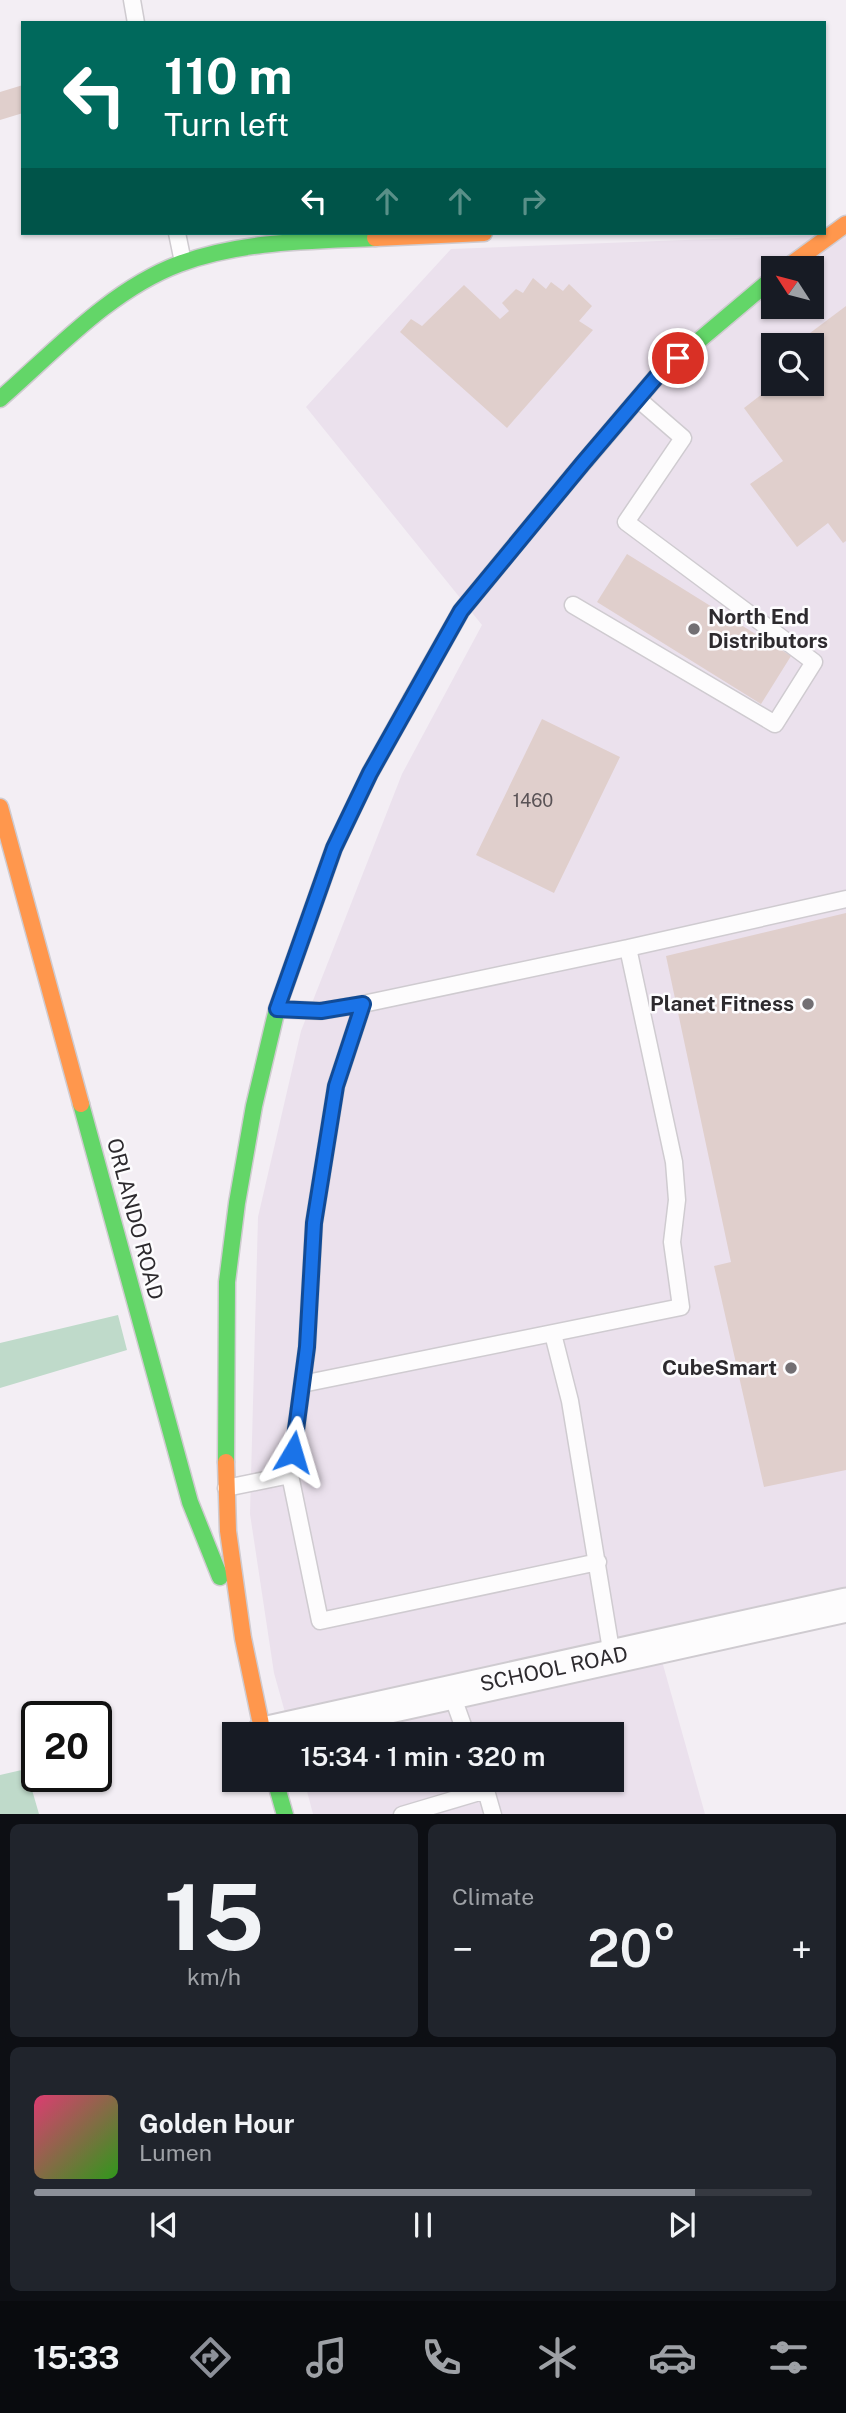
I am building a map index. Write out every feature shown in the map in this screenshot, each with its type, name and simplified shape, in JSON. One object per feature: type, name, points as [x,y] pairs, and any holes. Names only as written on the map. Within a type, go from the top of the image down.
[{"type":"main road","points":[[826,219],[846,219]]},
{"type":"main road","points":[[802,256],[846,224]]},
{"type":"main road","points":[[0,399],[143,282],[183,262],[251,247],[362,235]]},
{"type":"main road","points":[[260,1722],[232,1570],[226,1488],[225,1352],[228,1282],[237,1203],[254,1105],[277,1009],[334,848],[370,773],[461,611],[658,375],[761,288]]},
{"type":"main road","name":"ORLANDO ROAD","points":[[0,807],[190,1502],[243,1638]]},
{"type":"main road","points":[[278,1792],[285,1814]]},
{"type":"street","name":"SCHOOL ROAD","points":[[317,1722],[846,1605]]},
{"type":"lane","points":[[132,0],[136,21]]},
{"type":"lane","points":[[177,235],[183,262]]},
{"type":"lane","points":[[573,605],[775,724],[814,662],[626,522],[683,438],[638,399]]},
{"type":"lane","points":[[277,1009],[321,1011],[363,1004],[846,899]]},
{"type":"lane","points":[[302,1384],[681,1307],[672,1242],[677,1200],[674,1162],[628,948]]},
{"type":"lane","points":[[363,1004],[336,1086],[314,1223],[307,1347],[290,1475],[320,1621],[598,1563]]},
{"type":"lane","points":[[553,1334],[570,1401],[612,1656]]},
{"type":"lane","points":[[226,1488],[290,1475]]},
{"type":"lane","points":[[451,1692],[462,1722]]},
{"type":"lane","points":[[405,1814],[465,1792]]},
{"type":"lane","points":[[486,1792],[493,1814]]},
{"type":"shaded area","points":[[846,234],[846,1598],[658,1647],[705,1814],[313,1814],[307,1792],[624,1792],[624,1722],[288,1722],[274,1673],[250,1514],[258,1217],[301,1031],[402,774],[482,625],[306,407],[451,249]]},
{"type":"green space","points":[[118,1315],[127,1350],[0,1388],[0,1343]]},
{"type":"green space","points":[[21,1770],[21,1792],[33,1792],[39,1814],[0,1814],[0,1775]]},
{"type":"building","points":[[21,86],[21,114],[0,120],[0,92]]},
{"type":"building","points":[[533,278],[546,289],[551,282],[563,291],[569,284],[592,306],[579,321],[593,330],[507,428],[400,332],[411,319],[422,326],[464,285],[500,319],[509,311],[502,303],[516,289],[523,293]]},
{"type":"building","points":[[846,306],[846,541],[843,543],[828,523],[797,547],[750,484],[783,461],[744,408],[761,395],[824,396],[824,333],[810,333]]},
{"type":"building","name":"North End Distributors","points":[[627,554],[791,656],[761,704],[597,602]]},
{"type":"building","points":[[542,719],[620,757],[554,893],[476,855]]},
{"type":"building","points":[[846,913],[846,1470],[764,1487],[714,1266],[731,1262],[666,956]]},
{"type":"traffic: fast","points":[[0,399],[107,305],[154,275],[179,264],[202,256],[251,246],[375,238]]},
{"type":"traffic: fast","points":[[573,475],[658,375],[761,288]]},
{"type":"traffic: fast","points":[[226,1462],[227,1282],[254,1106],[277,1009],[334,848],[370,773],[412,698]]},
{"type":"traffic: fast","points":[[81,1104],[190,1502],[220,1577]]},
{"type":"traffic: fast","points":[[278,1792],[285,1814]]},
{"type":"traffic: slow","points":[[802,256],[846,224]]},
{"type":"traffic: slow","points":[[375,238],[440,235]]},
{"type":"traffic: slow","points":[[0,807],[81,1104]]},
{"type":"traffic: slow","points":[[226,1462],[228,1531],[243,1638],[260,1722]]},
{"type":"traffic: jam","points":[[412,698],[461,611],[573,475]]},
{"type":"place","name":"North End Distributors","points":[[694,629]]},
{"type":"place","name":"Planet Fitness","points":[[808,1004]]},
{"type":"place","name":"CubeSmart","points":[[791,1368]]},
{"type":"route","points":[[293,1452],[307,1347],[314,1223],[336,1086],[363,1004],[321,1011],[277,1009],[316,896],[334,848],[370,773],[461,611],[658,375],[678,358]]}]
